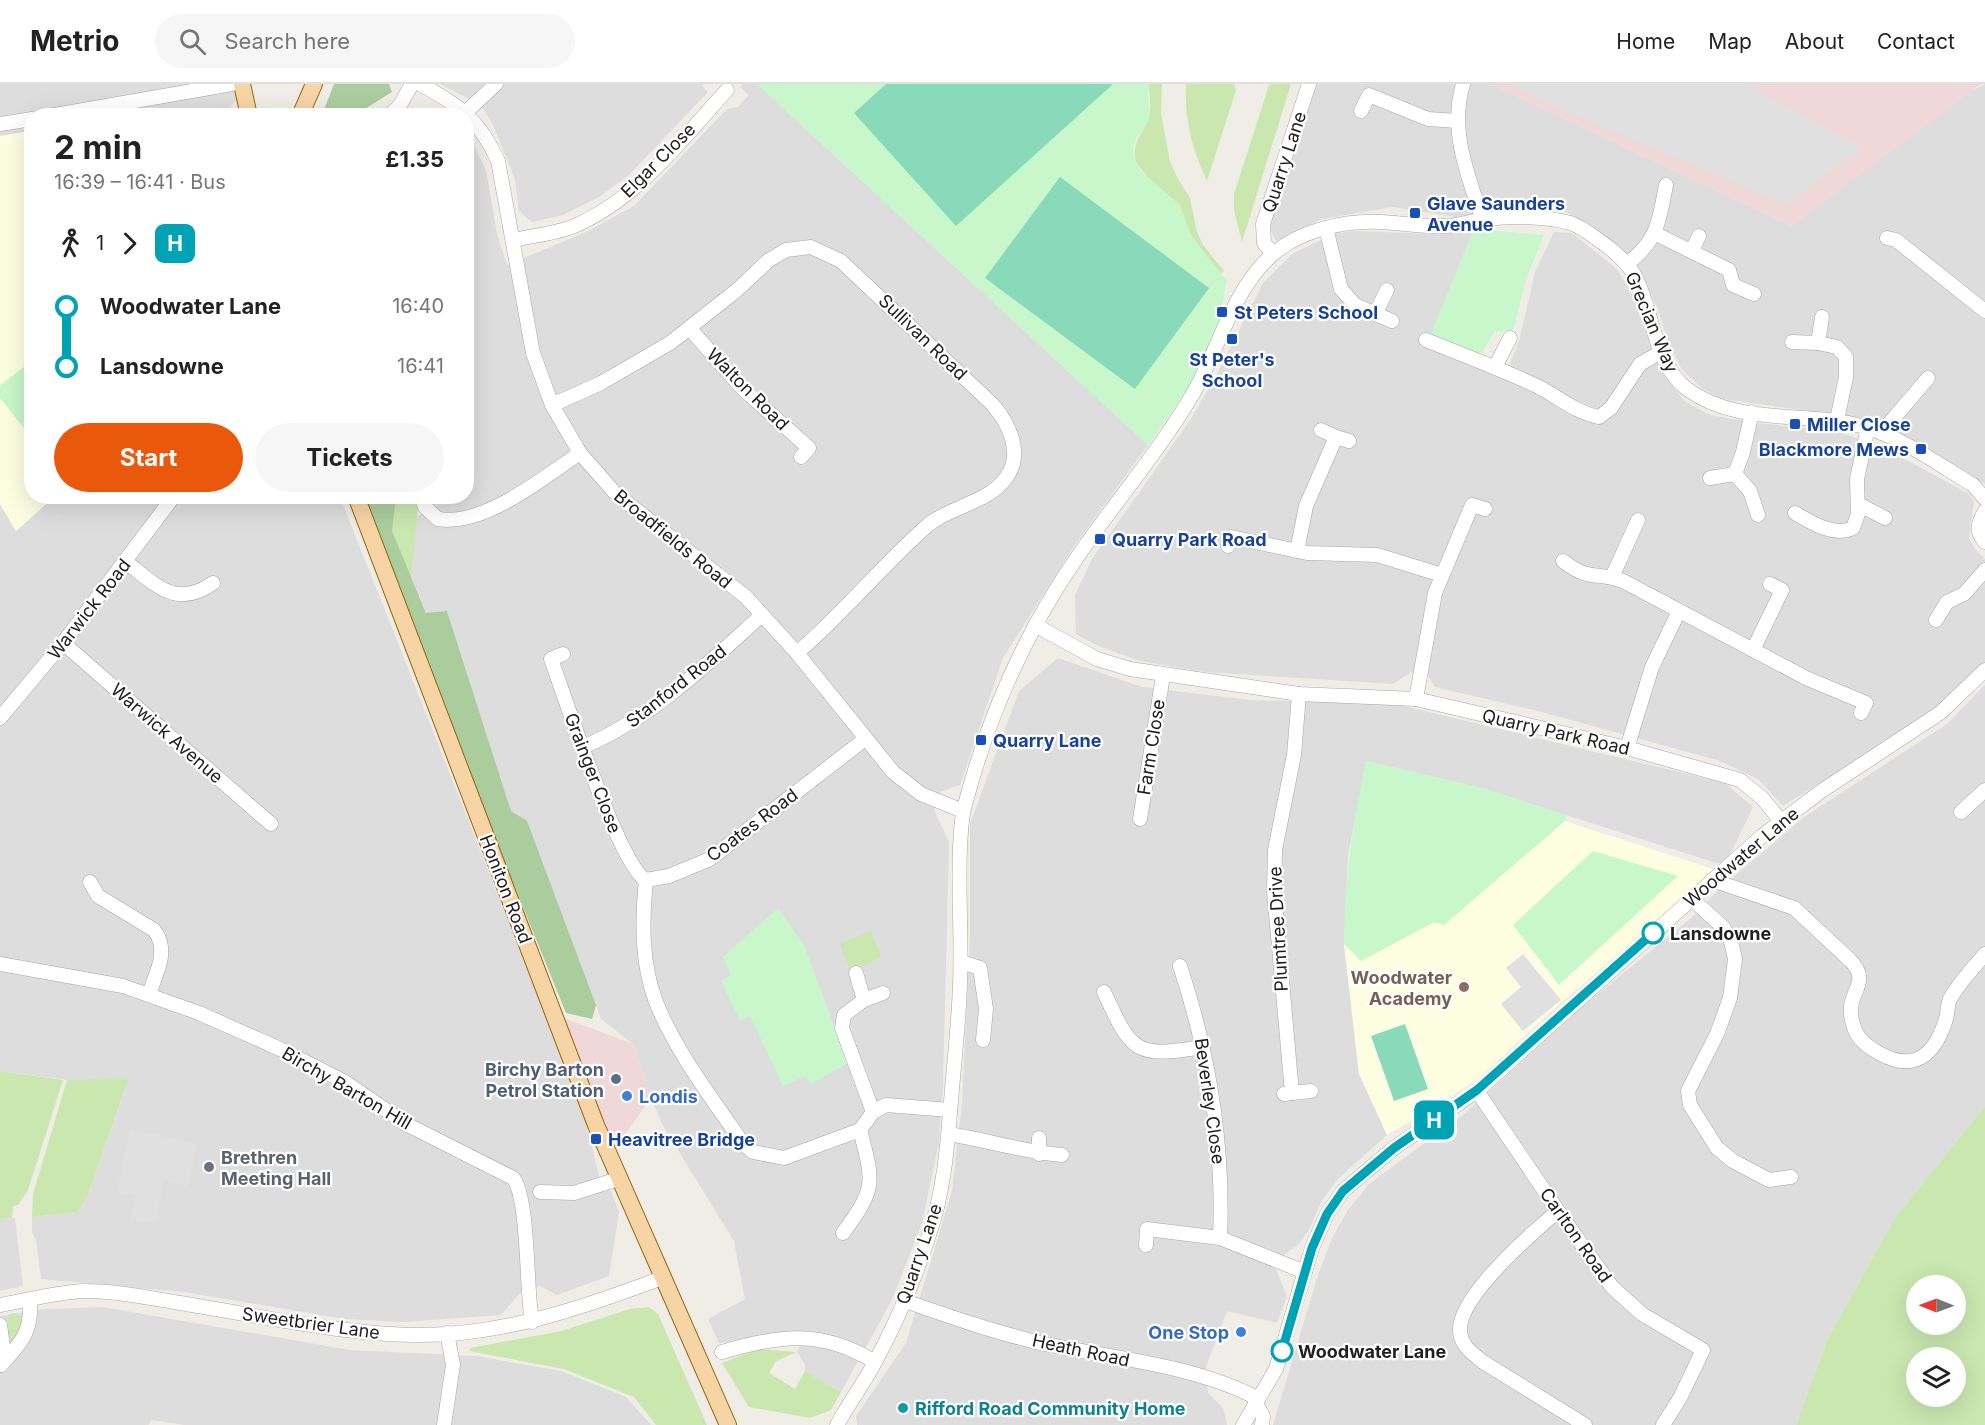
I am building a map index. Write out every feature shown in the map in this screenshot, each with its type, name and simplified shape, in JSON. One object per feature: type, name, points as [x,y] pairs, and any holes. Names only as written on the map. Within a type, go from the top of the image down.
[{"type":"main road","points":[[242,84],[251,108]]},
{"type":"main road","points":[[304,108],[314,84]]},
{"type":"main road","name":"Honiton Road","points":[[359,504],[618,1179],[728,1425]]},
{"type":"street","points":[[95,108],[232,84]]},
{"type":"street","points":[[397,108],[412,84]]},
{"type":"street","name":"Broadfields Road","points":[[420,84],[459,108]]},
{"type":"street","points":[[470,108],[496,84]]},
{"type":"street","name":"Quarry Lane","points":[[837,1425],[875,1362],[905,1301],[931,1231],[949,1134],[961,962],[958,891],[963,811],[1012,670],[1035,625],[1076,558],[1138,476],[1194,391],[1242,296],[1273,254],[1264,243],[1263,224],[1309,84]]},
{"type":"street","points":[[1463,84],[1457,121],[1460,154],[1482,219]]},
{"type":"street","name":"Elgar Close","points":[[513,240],[573,226],[625,196],[654,170],[724,87],[738,100]]},
{"type":"street","points":[[1360,111],[1371,90],[1428,119],[1457,121]]},
{"type":"street","points":[[0,124],[24,120]]},
{"type":"street","name":"Broadfields Road","points":[[474,123],[490,144],[498,161],[533,353],[552,405],[580,453],[615,494],[725,579],[762,615],[797,652],[865,739],[906,784],[939,803],[963,811]]},
{"type":"street","points":[[1627,264],[1643,251],[1656,234],[1666,185]]},
{"type":"street","name":"Grecian Way","points":[[1273,254],[1300,238],[1326,228],[1374,221],[1441,227],[1482,219],[1516,218],[1574,224],[1612,249],[1627,264],[1640,289],[1661,352],[1680,384],[1694,394],[1718,406],[1807,420],[1837,420],[1875,430],[1973,485],[1985,499]]},
{"type":"street","points":[[1326,228],[1341,289],[1355,305],[1392,321]]},
{"type":"street","points":[[1656,234],[1729,270],[1733,285],[1754,294]]},
{"type":"street","points":[[1692,250],[1699,236]]},
{"type":"street","points":[[1887,238],[1896,240],[1985,311]]},
{"type":"street","name":"Sullivan Road","points":[[552,405],[601,382],[690,329],[769,260],[786,250],[811,247],[841,261],[922,335],[992,404],[1010,429],[1014,452],[1007,478],[984,496],[930,524],[797,652]]},
{"type":"street","points":[[1375,314],[1387,290]]},
{"type":"street","points":[[1818,343],[1822,317]]},
{"type":"street","name":"Walton Road","points":[[690,329],[726,372],[810,447]]},
{"type":"street","points":[[1495,367],[1510,338]]},
{"type":"street","points":[[1426,340],[1495,367],[1539,387],[1581,411],[1599,417],[1611,408],[1640,364],[1661,352]]},
{"type":"street","points":[[1792,342],[1818,343],[1837,347],[1846,357],[1846,377],[1837,420]]},
{"type":"street","points":[[1795,513],[1818,527],[1847,530],[1854,526],[1860,505],[1857,479],[1875,430],[1928,378]]},
{"type":"street","points":[[1735,474],[1743,452],[1752,412]]},
{"type":"street","points":[[1297,551],[1306,506],[1343,439],[1321,430]]},
{"type":"street","points":[[424,504],[438,519],[459,519],[514,496],[580,453]]},
{"type":"street","points":[[1710,477],[1735,474]]},
{"type":"street","points":[[1735,474],[1750,491],[1758,515]]},
{"type":"street","name":"Warwick Road","points":[[0,718],[63,643],[168,504]]},
{"type":"street","points":[[1416,699],[1431,614],[1442,575],[1472,505]]},
{"type":"street","points":[[1860,505],[1885,518]]},
{"type":"street","points":[[1985,511],[1978,527],[1985,542]]},
{"type":"street","points":[[1612,577],[1638,520]]},
{"type":"street","points":[[1231,536],[1297,551],[1377,555],[1442,575]]},
{"type":"street","points":[[1563,561],[1576,578],[1612,577],[1806,678],[1866,704]]},
{"type":"street","points":[[126,562],[171,594],[198,593],[213,583]]},
{"type":"street","points":[[1936,620],[1947,602],[1964,594],[1985,570]]},
{"type":"street","points":[[1753,650],[1782,590]]},
{"type":"street","points":[[1627,748],[1652,667],[1679,611]]},
{"type":"street","name":"Stanford Road","points":[[583,747],[619,731],[638,719],[697,673],[762,615]]},
{"type":"street","name":"Quarry Park Road","points":[[1035,625],[1097,659],[1163,676],[1299,694],[1416,699],[1627,748],[1740,780],[1762,798],[1781,821]]},
{"type":"street","name":"Warwick Avenue","points":[[63,643],[271,824]]},
{"type":"street","name":"Grainger Close","points":[[552,659],[622,848],[639,876],[646,880]]},
{"type":"street","name":"Woodwater Lane","points":[[1243,1425],[1276,1369],[1305,1272],[1327,1214],[1343,1191],[1394,1148],[1477,1090],[1781,821],[1820,792],[1940,713],[1985,670]]},
{"type":"street","name":"Farm Close","points":[[1140,819],[1163,676]]},
{"type":"street","name":"Plumtree Drive","points":[[1299,694],[1294,755],[1275,849],[1274,891],[1288,1094],[1311,1091]]},
{"type":"street","name":"Coates Road","points":[[646,880],[669,876],[710,859],[865,739]]},
{"type":"street","points":[[1961,812],[1985,790]]},
{"type":"street","points":[[646,880],[644,951],[655,1000],[673,1039],[742,1142],[753,1152],[784,1158],[860,1130],[873,1112],[886,1105],[950,1110]]},
{"type":"street","points":[[1712,880],[1794,909],[1850,960],[1858,969],[1861,979],[1850,1008],[1855,1035],[1864,1044],[1902,1062],[1923,1059],[1929,1052],[1946,1019],[1950,998],[1985,954]]},
{"type":"street","points":[[90,882],[98,896],[154,930],[159,937],[163,953],[149,994]]},
{"type":"street","points":[[1692,899],[1723,927],[1731,940],[1735,958],[1730,998],[1717,1034],[1688,1091],[1690,1105],[1717,1148],[1732,1161],[1769,1180],[1777,1181],[1791,1177]]},
{"type":"street","points":[[961,962],[980,968],[986,1010],[983,1040]]},
{"type":"street","name":"Birchy Barton Hill","points":[[0,964],[149,994],[280,1048],[345,1082],[406,1124],[513,1178],[521,1193],[527,1296],[532,1322]]},
{"type":"street","name":"Beverley Close","points":[[1180,966],[1203,1047],[1214,1114],[1222,1189],[1220,1238]]},
{"type":"street","points":[[855,973],[864,1000]]},
{"type":"street","points":[[1104,992],[1123,1034],[1134,1046],[1148,1052],[1203,1047]]},
{"type":"street","points":[[873,1112],[842,1022],[850,1008],[883,993]]},
{"type":"street","name":"Carlton Road","points":[[1477,1090],[1557,1211],[1612,1287],[1642,1314],[1703,1350],[1680,1398],[1662,1425]]},
{"type":"street","points":[[843,1233],[865,1203],[870,1182],[860,1130]]},
{"type":"street","points":[[949,1134],[1039,1154],[1062,1155]]},
{"type":"street","points":[[1039,1154],[1040,1138]]},
{"type":"street","points":[[540,1192],[574,1192],[618,1179]]},
{"type":"street","points":[[1557,1211],[1514,1248],[1465,1308],[1460,1331],[1462,1341],[1469,1351],[1483,1362],[1585,1425]]},
{"type":"street","points":[[1146,1245],[1148,1229],[1220,1238],[1305,1272]]},
{"type":"street","name":"Sweetbrier Lane","points":[[0,1305],[85,1291],[118,1293],[387,1334],[447,1333],[550,1318],[662,1278]]},
{"type":"street","points":[[1,1366],[22,1341],[30,1325],[30,1300]]},
{"type":"street","name":"Heath Road","points":[[905,1301],[980,1327],[1214,1379],[1256,1400]]},
{"type":"street","points":[[0,1325],[4,1353],[1,1366]]},
{"type":"street","points":[[444,1425],[453,1365],[447,1333]]},
{"type":"street","points":[[722,1352],[761,1340],[820,1338],[852,1348],[875,1362]]},
{"type":"street","points":[[1256,1400],[1263,1416],[1262,1425]]},
{"type":"shaded area","points":[[0,84],[249,84],[230,108],[24,108],[24,132],[0,136]]},
{"type":"shaded area","points":[[440,84],[704,84],[702,86],[708,92],[629,175],[599,197],[563,215],[532,222],[519,211],[515,179],[493,125],[481,105]]},
{"type":"shaded area","points":[[743,84],[757,84],[1148,445],[1075,545],[1003,658],[960,785],[940,792],[934,810],[949,842],[943,1087],[939,1142],[922,1223],[892,1300],[841,1392],[805,1371],[805,1365],[797,1352],[805,1333],[719,1343],[708,1319],[745,1299],[734,1241],[663,1126],[633,1044],[601,1019],[527,822],[511,811],[447,611],[427,614],[392,531],[420,515],[428,504],[474,504],[474,146],[486,170],[497,234],[507,265],[586,232],[634,206],[727,109],[738,107],[749,95],[740,87]]},
{"type":"shaded area","points":[[1313,84],[1491,84],[1791,226],[1962,96],[1985,84],[1985,484],[1898,436],[1829,414],[1724,399],[1704,390],[1682,370],[1667,339],[1658,309],[1643,279],[1615,244],[1565,211],[1495,209],[1461,218],[1393,207],[1322,219],[1276,241],[1270,229],[1277,197]]},
{"type":"shaded area","points":[[1491,84],[1981,84],[1791,226]]},
{"type":"shaded area","points":[[1509,84],[1759,84],[1756,90],[1862,147],[1788,205],[1569,113]]},
{"type":"shaded area","points":[[24,132],[24,504],[46,504],[16,531],[0,504],[0,136]]},
{"type":"shaded area","points":[[1474,229],[1430,337],[1508,369],[1520,337],[1535,272],[1554,232],[1572,233],[1617,269],[1635,299],[1667,378],[1684,401],[1710,415],[1757,423],[1835,431],[1883,447],[1969,494],[1974,501],[1969,538],[1974,548],[1985,559],[1985,664],[1923,719],[1783,806],[1758,779],[1717,760],[1538,711],[1435,687],[1428,675],[1411,672],[1393,684],[1205,672],[1140,661],[1098,646],[1076,634],[1075,595],[1092,559],[1191,419],[1216,376],[1263,283],[1292,254],[1336,233],[1359,231],[1435,234]]},
{"type":"shaded area","points":[[0,504],[16,531],[46,504],[343,504],[584,1114],[599,1176],[612,1193],[619,1212],[609,1276],[557,1295],[540,1286],[520,1293],[501,1315],[404,1322],[344,1319],[184,1292],[41,1279],[36,1240],[32,1232],[32,1217],[78,1212],[87,1198],[129,1079],[67,1080],[0,1071]]},
{"type":"shaded area","points":[[1058,658],[1142,687],[1249,700],[1395,704],[1725,783],[1753,807],[1726,863],[1716,863],[1482,788],[1366,761],[1348,855],[1344,944],[1359,1074],[1387,1135],[1338,1179],[1321,1202],[1309,1230],[1298,1245],[1285,1254],[1276,1270],[1287,1296],[1277,1323],[1227,1311],[1206,1367],[1208,1393],[1223,1408],[1227,1425],[857,1425],[856,1416],[906,1343],[952,1191],[962,1103],[970,936],[970,824],[1019,691]]},
{"type":"shaded area","points":[[1985,685],[1985,1106],[1895,1218],[1827,1340],[1796,1425],[1273,1425],[1318,1275],[1332,1238],[1348,1210],[1369,1184],[1463,1115],[1588,1002],[1691,918],[1720,888],[1807,815],[1947,724]]},
{"type":"shaded area","name":"Woodwater Academy","points":[[1565,821],[1716,870],[1548,1014],[1477,1080],[1387,1135],[1359,1074],[1344,944],[1361,961],[1434,922],[1444,924]]},
{"type":"shaded area","points":[[1523,954],[1561,1000],[1523,1031],[1501,1004],[1521,987],[1506,968]]},
{"type":"shaded area","points":[[564,1018],[633,1044],[651,1098],[615,1148]]},
{"type":"shaded area","points":[[130,1129],[197,1144],[188,1186],[164,1181],[155,1223],[130,1220],[136,1196],[117,1192]]},
{"type":"shaded area","points":[[15,1218],[23,1286],[0,1291],[0,1219]]},
{"type":"shaded area","points":[[103,1307],[350,1350],[476,1356],[561,1371],[626,1397],[651,1425],[185,1425],[152,1420],[148,1425],[0,1425],[0,1316],[44,1309]]},
{"type":"green space","points":[[334,84],[389,84],[392,92],[366,108],[325,108]]},
{"type":"green space","points":[[757,84],[1148,84],[1149,120],[1136,139],[1133,150],[1136,162],[1141,171],[1180,205],[1192,238],[1227,281],[1218,326],[1192,383],[1148,445]]},
{"type":"green space","points":[[886,84],[1112,85],[956,226],[854,113]]},
{"type":"green space","points":[[1148,84],[1162,84],[1161,113],[1170,162],[1190,198],[1197,232],[1203,245],[1224,271],[1220,274],[1136,162],[1137,141],[1150,114]]},
{"type":"green space","points":[[1186,84],[1234,84],[1236,90],[1207,181],[1190,134],[1186,109]]},
{"type":"green space","points":[[1291,84],[1242,242],[1234,211],[1234,194],[1269,85]]},
{"type":"green space","points":[[1060,177],[1209,288],[1135,389],[985,278]]},
{"type":"green space","points":[[1474,229],[1544,235],[1526,279],[1515,324],[1511,331],[1495,331],[1479,357],[1430,337]]},
{"type":"green space","points":[[24,367],[24,428],[0,398],[0,385]]},
{"type":"green space","points":[[366,504],[395,504],[392,531],[426,613],[447,611],[511,811],[527,821],[596,1005],[592,1019],[566,1013],[411,631]]},
{"type":"green space","points":[[367,504],[416,504],[418,508],[410,586]]},
{"type":"green space","points":[[1366,761],[1482,788],[1566,815],[1565,821],[1444,925],[1434,922],[1361,961],[1344,944],[1344,921],[1350,852]]},
{"type":"green space","points":[[1593,851],[1678,876],[1559,985],[1513,925]]},
{"type":"green space","points":[[778,908],[804,945],[848,1063],[811,1084],[806,1076],[783,1086],[750,1016],[740,1021],[721,981],[731,975],[723,957]]},
{"type":"green space","points":[[871,931],[881,957],[851,972],[840,944]]},
{"type":"green space","points":[[1405,1024],[1428,1089],[1394,1101],[1371,1036]]},
{"type":"green space","points":[[0,1071],[63,1080],[28,1190],[18,1205],[13,1206],[12,1218],[0,1219]]},
{"type":"green space","points":[[129,1078],[87,1198],[78,1212],[32,1217],[33,1194],[67,1080]]},
{"type":"green space","points":[[1985,1106],[1985,1425],[1796,1425],[1827,1340],[1895,1218]]},
{"type":"green space","points":[[649,1307],[658,1314],[707,1425],[656,1425],[634,1397],[564,1369],[469,1351],[470,1348],[561,1331],[630,1309]]},
{"type":"green space","points":[[14,1313],[23,1318],[23,1328],[9,1348],[8,1315]]},
{"type":"green space","points":[[758,1349],[797,1352],[776,1361],[769,1373],[795,1389],[805,1371],[841,1392],[831,1410],[810,1418],[749,1407],[722,1363]]},
{"type":"bus line","name":"H","points":[[1282,1351],[1312,1248],[1327,1214],[1343,1191],[1394,1148],[1477,1090],[1653,933]]},
{"type":"place","name":"Glave Saunders Avenue","points":[[1415,213]]},
{"type":"place","name":"St Peters School","points":[[1222,312]]},
{"type":"place","name":"St Peter's School","points":[[1232,339]]},
{"type":"place","name":"Miller Close","points":[[1795,424]]},
{"type":"place","name":"Blackmore Mews","points":[[1921,449]]},
{"type":"place","name":"Quarry Park Road","points":[[1100,539]]},
{"type":"place","name":"Quarry Lane","points":[[981,740]]},
{"type":"place","name":"Lansdowne","points":[[1653,933]]},
{"type":"place","name":"Woodwater Academy","points":[[1464,987]]},
{"type":"place","name":"Birchy Barton Petrol Station","points":[[616,1079]]},
{"type":"place","name":"Londis","points":[[627,1096]]},
{"type":"place","name":"Heavitree Bridge","points":[[596,1139]]},
{"type":"place","name":"Brethren Meeting Hall","points":[[209,1167]]},
{"type":"place","name":"One Stop","points":[[1241,1332]]},
{"type":"place","name":"Woodwater Lane","points":[[1282,1351]]},
{"type":"place","name":"Rifford Road Community Home","points":[[903,1408]]}]
